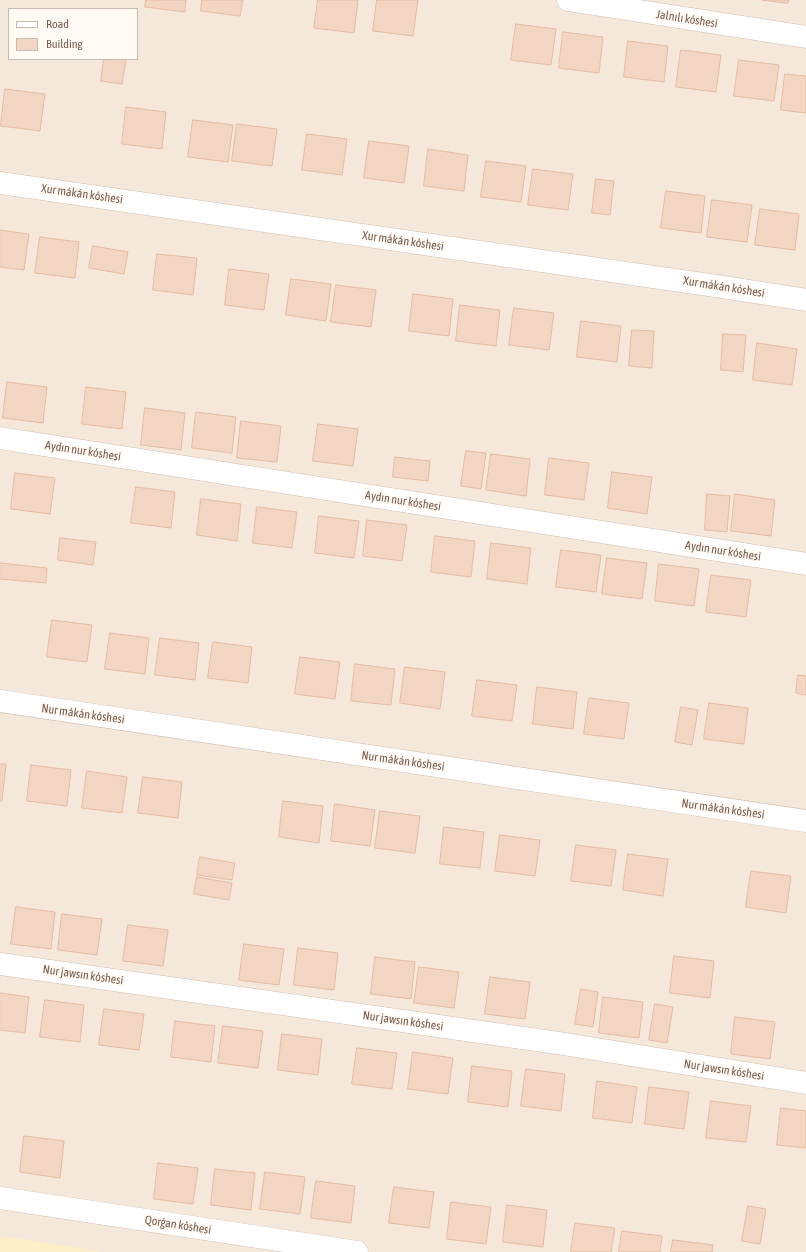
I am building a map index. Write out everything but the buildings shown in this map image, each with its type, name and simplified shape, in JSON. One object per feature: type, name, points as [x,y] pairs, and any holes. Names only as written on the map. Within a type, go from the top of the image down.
[{"type":"street","name":"Jalnılı kóshesi","points":[[568,0],[806,37]]},
{"type":"street","name":"Xur mákán kóshesi","points":[[0,183],[806,300]]},
{"type":"street","name":"Aydın nur kóshesi","points":[[0,438],[806,564]]},
{"type":"street","name":"Nur mákán kóshesi","points":[[0,701],[806,822]]},
{"type":"street","name":"Nur jawsın kóshesi","points":[[0,964],[558,1043],[806,1083]]},
{"type":"street","name":"Qorǵan kóshesi","points":[[0,1198],[357,1252]]},
{"type":"shaded area","points":[[0,0],[806,0],[806,1252],[0,1252]]},
{"type":"sand","points":[[0,1236],[105,1252],[0,1252]]}]
